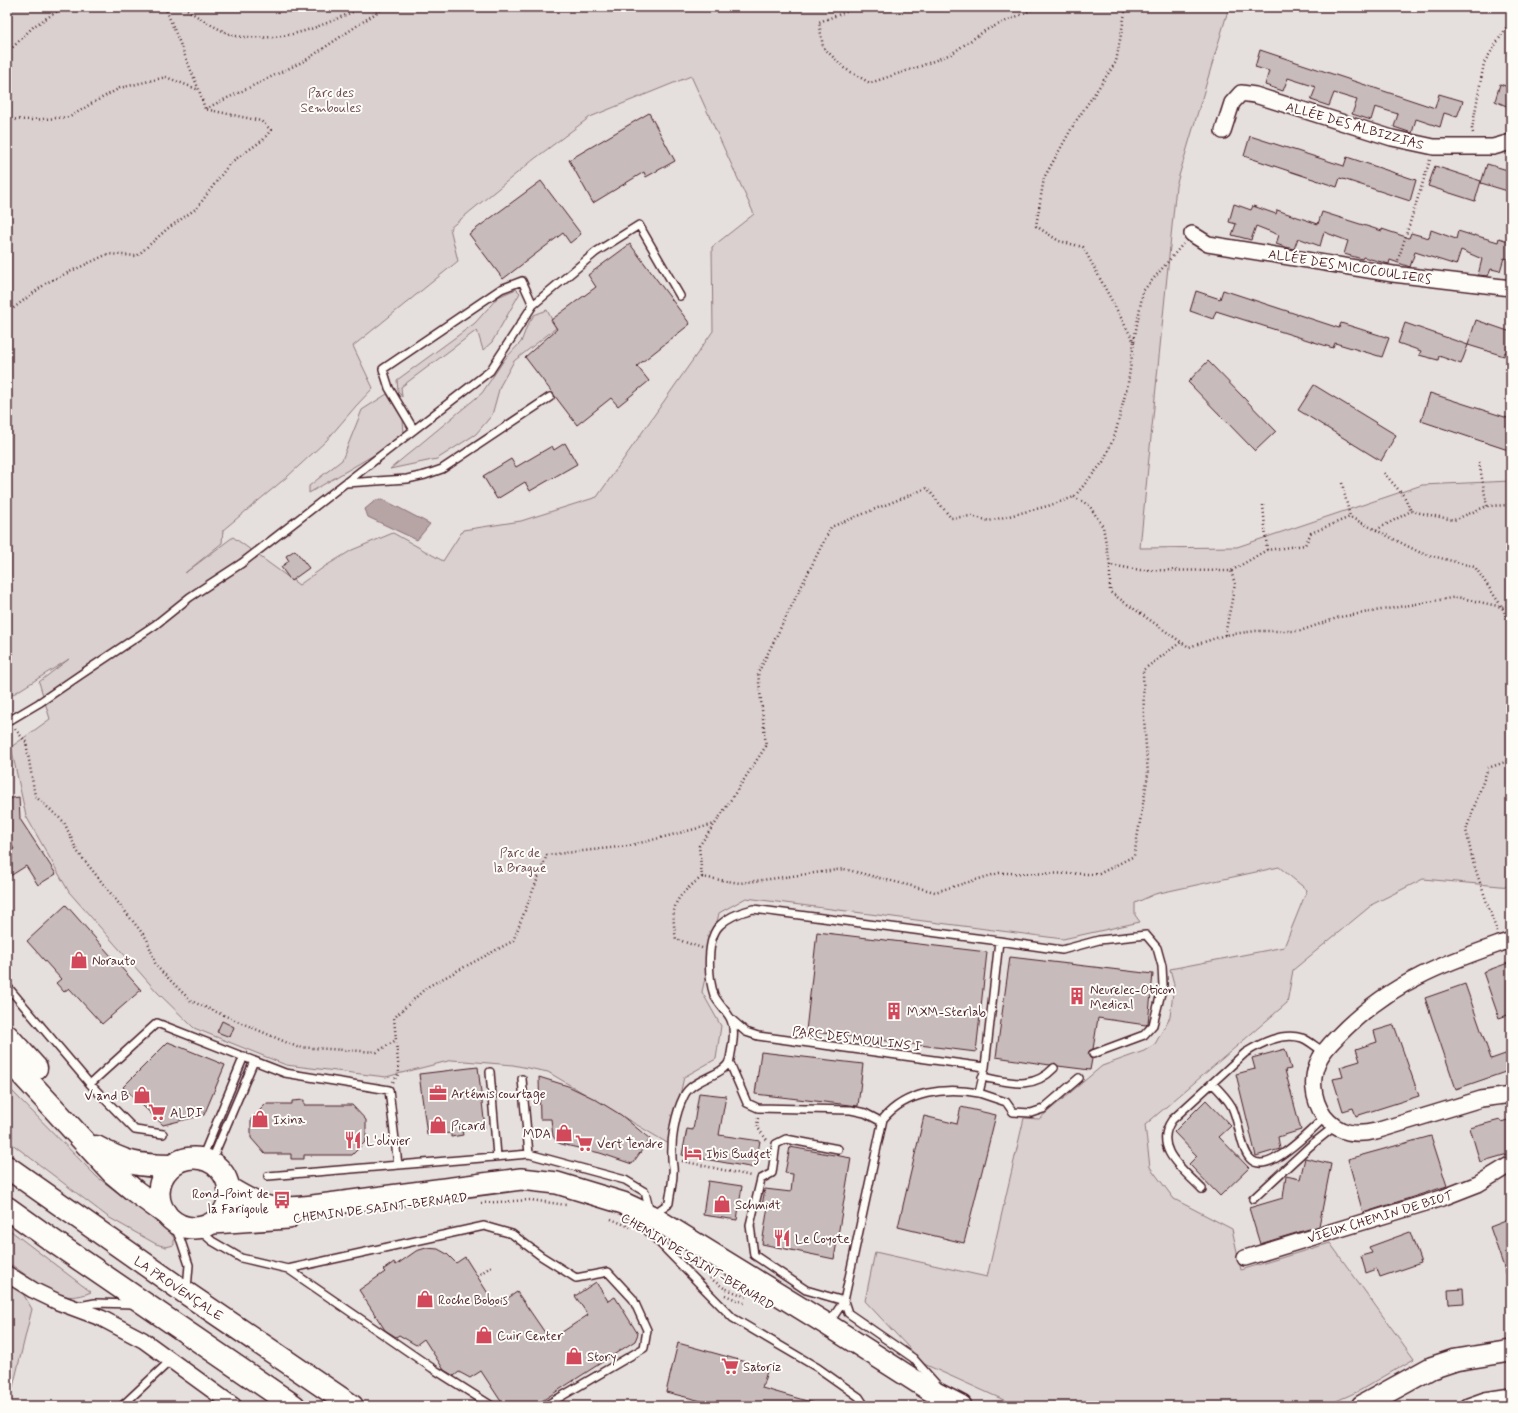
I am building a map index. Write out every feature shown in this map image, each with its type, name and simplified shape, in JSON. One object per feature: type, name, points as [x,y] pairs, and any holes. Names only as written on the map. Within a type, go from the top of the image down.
[{"type":"main road","points":[[7,1036],[110,1154]]},
{"type":"main road","points":[[7,1058],[113,1173],[169,1217],[188,1228],[205,1225],[221,1216],[226,1208],[229,1198],[229,1188],[223,1172],[206,1160],[191,1157],[180,1160],[171,1166],[164,1174],[160,1183],[159,1194],[160,1204],[169,1217]]},
{"type":"main road","points":[[7,1081],[75,1150],[95,1168],[110,1179],[136,1192]]},
{"type":"main road","points":[[83,1140],[122,1160],[150,1166],[171,1166]]},
{"type":"main road","name":"LA PROVENÇALE","points":[[7,1167],[186,1293],[352,1406]]},
{"type":"main road","name":"CHEMIN DE SAINT-BERNARD","points":[[229,1188],[268,1207],[291,1208],[520,1179],[557,1183],[623,1203],[648,1226],[679,1247],[844,1350],[902,1381],[928,1389]]},
{"type":"main road","name":"CHEMIN DE SAINT-BERNARD","points":[[205,1225],[319,1217],[443,1199],[522,1191],[579,1200],[625,1214],[648,1226],[828,1325],[928,1389],[955,1403]]},
{"type":"main road","points":[[7,1208],[294,1406]]},
{"type":"main road","points":[[808,1328],[828,1325]]},
{"type":"main road","points":[[1362,1406],[1431,1368],[1455,1360],[1511,1351]]},
{"type":"street","name":"ALLÉE DES ALBIZZIAS","points":[[1223,131],[1232,103],[1241,93],[1255,95],[1392,138],[1434,147],[1493,147],[1511,142]]},
{"type":"street","name":"ALLÉE DES MICOCOULIERS","points":[[1192,234],[1208,244],[1393,274],[1511,288]]},
{"type":"street","points":[[1506,942],[1445,964],[1419,976],[1391,992],[1349,1024],[1324,1052],[1320,1057],[1313,1080],[1316,1098],[1330,1121],[1343,1131],[1353,1134],[1365,1134],[1481,1099],[1511,1095]]},
{"type":"street","name":"VIEUX CHEMIN DE BIOT","points":[[1245,1258],[1442,1198],[1478,1184],[1511,1164]]},
{"type":"street","points":[[7,1274],[33,1290],[58,1302],[122,1328],[143,1340],[234,1406]]},
{"type":"street","points":[[1468,1406],[1485,1400],[1511,1396]]},
{"type":"lane","points":[[8,721],[39,703],[155,625],[190,597],[242,563],[490,371],[533,305],[596,252],[639,225],[680,296]]},
{"type":"lane","points":[[414,430],[389,388],[383,369],[501,289],[522,281],[533,305]]},
{"type":"lane","points":[[346,483],[407,479],[442,469],[550,396]]},
{"type":"lane","points":[[648,1226],[669,1203],[674,1172],[672,1159],[672,1137],[684,1094],[690,1086],[721,1070],[729,1061],[733,1040],[731,1020],[715,996],[709,965],[710,950],[719,926],[737,914],[753,909],[1062,950],[1099,940],[1146,935],[1157,948],[1162,966],[1163,985],[1158,1010],[1153,1025],[1144,1035],[1093,1054]]},
{"type":"lane","points":[[979,1093],[984,1067],[999,941]]},
{"type":"lane","points":[[7,986],[90,1084],[136,1130],[163,1134]]},
{"type":"lane","name":"PARC DES MOULINS I","points":[[731,1020],[746,1032],[758,1036],[984,1067]]},
{"type":"lane","points":[[90,1084],[158,1023],[286,1073],[388,1090],[398,1165]]},
{"type":"lane","points":[[1202,1189],[1172,1158],[1165,1142],[1165,1133],[1172,1120],[1245,1053],[1259,1044],[1270,1040],[1293,1036],[1303,1038],[1324,1052]]},
{"type":"lane","points":[[206,1160],[244,1056]]},
{"type":"lane","points":[[206,1160],[254,1061]]},
{"type":"lane","points":[[729,1061],[747,1103],[758,1108],[851,1110],[865,1113],[882,1122]]},
{"type":"lane","points":[[982,1077],[1024,1084],[1034,1082],[1046,1076],[1054,1068]]},
{"type":"lane","points":[[490,1072],[497,1156]]},
{"type":"lane","points":[[828,1325],[844,1301],[882,1122],[890,1110],[909,1099],[943,1091],[964,1090],[979,1093],[1006,1102],[1013,1112],[1031,1113],[1043,1109],[1079,1078]]},
{"type":"lane","points":[[522,1079],[529,1154]]},
{"type":"lane","points":[[1212,1083],[1224,1095],[1231,1106],[1237,1121],[1246,1154],[1250,1160],[1257,1164],[1274,1160],[1330,1121]]},
{"type":"lane","points":[[1253,1199],[1310,1146],[1330,1121]]},
{"type":"lane","points":[[838,1149],[786,1139],[776,1144],[772,1173],[761,1179],[750,1225],[754,1255],[806,1290],[844,1301]]},
{"type":"lane","points":[[268,1176],[529,1154],[625,1180],[645,1192],[648,1226],[733,1318],[818,1368],[859,1397],[865,1406]]},
{"type":"lane","points":[[169,1217],[181,1240],[189,1266],[186,1293]]},
{"type":"lane","points":[[205,1225],[212,1241],[241,1258],[288,1269],[432,1368],[492,1406]]},
{"type":"lane","points":[[288,1269],[484,1226],[512,1234],[541,1256],[576,1278],[608,1272],[633,1299],[647,1330],[644,1348],[545,1406]]},
{"type":"lane","points":[[844,1301],[848,1313],[913,1358],[955,1403]]},
{"type":"lane","points":[[72,1307],[95,1303],[145,1304]]},
{"type":"lane","points":[[122,1406],[171,1360]]},
{"type":"path","points":[[7,53],[34,26],[64,7]]},
{"type":"path","points":[[165,7],[199,90],[205,109]]},
{"type":"path","points":[[184,7],[192,14],[233,36],[256,38],[289,36],[312,30],[357,10],[360,7]]},
{"type":"path","points":[[205,109],[306,60],[385,7]]},
{"type":"path","points":[[852,7],[851,10],[820,22],[823,47],[844,68],[870,83],[951,54],[986,30],[1038,7]]},
{"type":"path","points":[[1026,12],[1028,7]]},
{"type":"path","points":[[1126,7],[1116,62],[1074,124],[1044,178],[1036,226],[1059,241],[1083,247],[1134,342]]},
{"type":"path","points":[[1476,147],[1472,129],[1484,63],[1511,20]]},
{"type":"path","points":[[7,119],[31,120],[70,117],[120,88],[166,77],[199,90]]},
{"type":"path","points":[[7,313],[48,282],[108,254],[137,256],[167,229],[197,208],[230,163],[263,140],[270,130],[261,121],[205,109]]},
{"type":"path","points":[[1393,274],[1434,147]]},
{"type":"path","points":[[702,877],[699,846],[766,746],[758,673],[831,527],[927,488],[951,518],[972,516],[989,521],[1048,506],[1074,497],[1103,462],[1115,435],[1128,383],[1143,291],[1192,234]]},
{"type":"path","points":[[1479,462],[1487,506]]},
{"type":"path","points":[[1384,473],[1404,496],[1411,511]]},
{"type":"path","points":[[1342,483],[1350,517]]},
{"type":"path","points":[[1074,497],[1089,505],[1103,527],[1110,565],[1110,592],[1189,647],[1225,636],[1256,631],[1300,631],[1340,617],[1457,597],[1502,607],[1511,606]]},
{"type":"path","points":[[1376,530],[1411,511],[1454,520],[1487,506],[1511,504]]},
{"type":"path","points":[[1263,505],[1268,550]]},
{"type":"path","points":[[1110,565],[1140,570],[1230,571],[1268,550],[1305,545],[1311,533],[1350,517],[1421,553],[1475,567],[1502,607],[1511,627]]},
{"type":"path","points":[[1225,636],[1236,584],[1230,571]]},
{"type":"path","points":[[710,950],[676,939],[672,918],[678,897],[702,877],[740,883],[844,869],[935,892],[999,873],[1099,874],[1134,856],[1148,774],[1144,718],[1143,670],[1180,642]]},
{"type":"path","points":[[8,721],[26,742],[35,796],[64,822],[77,851],[147,939],[156,966],[191,1002],[297,1047],[377,1052],[396,1040]]},
{"type":"path","points":[[1506,942],[1473,862],[1466,830],[1488,768],[1511,760]]},
{"type":"path","points":[[388,1090],[399,1073],[394,1018],[426,987],[513,941],[547,855],[628,846],[715,824]]},
{"type":"path","points":[[758,1108],[757,1127],[767,1141],[776,1144]]},
{"type":"path","points":[[672,1159],[743,1175]]},
{"type":"path","points":[[476,1204],[531,1200],[573,1206]]},
{"type":"path","points":[[606,1217],[648,1226]]},
{"type":"path","points":[[476,1276],[492,1266]]},
{"type":"path","points":[[708,1276],[724,1288],[754,1301]]},
{"type":"path","points":[[737,1300],[744,1303]]},
{"type":"shaded area","points":[[1122,7],[1511,7],[1511,1406],[7,1406],[7,698],[105,636],[222,543],[223,530],[287,477],[326,441],[373,388],[353,346],[458,261],[450,228],[533,160],[590,117],[691,76]]},
{"type":"shaded area","points":[[376,500],[384,500],[430,524],[417,540],[368,517],[365,509]]},
{"type":"green space","points":[[7,7],[1229,7],[1176,186],[1140,548],[1237,547],[1422,485],[1511,481],[1511,887],[1423,879],[1373,904],[1293,970],[1287,1003],[1145,1125],[1150,1167],[1174,1199],[1232,1229],[1241,1270],[1330,1243],[1414,1359],[1359,1391],[1325,1406],[1017,1406],[924,1364],[865,1301],[875,1252],[987,1277],[1024,1118],[1039,1119],[1102,1066],[1144,1051],[1155,1044],[1170,1017],[1174,984],[1170,969],[1284,947],[1307,890],[1279,867],[1155,894],[1135,903],[1135,915],[1140,922],[1063,939],[746,898],[719,913],[702,992],[721,1026],[716,1059],[684,1077],[669,1144],[548,1072],[513,1065],[452,1060],[386,1077],[286,1065],[194,1028],[157,992],[69,892],[26,816],[11,747],[50,719],[39,682],[69,659],[7,698]],"holes":[[[691,76],[754,214],[712,247],[713,331],[597,497],[521,521],[463,530],[443,561],[393,533],[352,550],[324,567],[299,585],[233,537],[185,573],[222,543],[223,530],[287,477],[326,441],[373,388],[353,346],[458,261],[450,228],[533,160],[590,117]]]},
{"type":"green space","points":[[516,289],[520,293],[492,342],[483,350],[477,330],[401,387],[402,397],[398,391],[397,380],[475,323],[498,297]]},
{"type":"green space","points":[[547,310],[556,328],[514,361],[500,386],[492,415],[476,434],[437,459],[390,469],[482,393],[504,360],[521,342],[527,326],[534,315]]},
{"type":"green space","points":[[387,394],[403,420],[404,433],[384,449],[309,493],[309,486],[342,460],[362,410]]},
{"type":"green space","points":[[7,1086],[97,1177],[169,1231],[174,1238],[174,1245],[166,1247],[156,1244],[108,1217],[7,1140]]},
{"type":"green space","points":[[7,1228],[91,1292],[72,1296],[64,1296],[55,1293],[39,1285],[15,1267],[7,1263]]},
{"type":"green space","points":[[7,1285],[18,1285],[32,1309],[7,1406]]},
{"type":"building","points":[[1260,50],[1435,108],[1439,94],[1463,101],[1457,117],[1444,113],[1440,127],[1416,119],[1412,133],[1394,127],[1398,114],[1375,107],[1371,120],[1352,114],[1357,100],[1334,93],[1329,106],[1311,100],[1316,87],[1288,78],[1283,91],[1265,85],[1269,71],[1255,67]]},
{"type":"building","points":[[1500,84],[1511,88],[1511,108],[1495,101]]},
{"type":"building","points":[[649,113],[675,161],[646,177],[644,172],[593,203],[569,160]]},
{"type":"building","points":[[1250,136],[1344,166],[1347,157],[1416,180],[1410,201],[1340,178],[1337,187],[1244,156]]},
{"type":"building","points":[[1487,164],[1511,171],[1511,192],[1481,183]]},
{"type":"building","points":[[1435,166],[1481,181],[1475,201],[1428,186]]},
{"type":"building","points":[[541,181],[581,234],[570,243],[563,233],[503,279],[469,234]]},
{"type":"building","points":[[1234,204],[1251,210],[1253,206],[1276,214],[1277,210],[1318,224],[1322,212],[1409,238],[1411,233],[1429,238],[1431,230],[1456,239],[1458,231],[1498,242],[1499,238],[1511,242],[1511,260],[1504,258],[1500,271],[1491,269],[1488,276],[1478,275],[1482,259],[1461,250],[1456,265],[1415,252],[1410,267],[1390,260],[1389,264],[1344,254],[1348,241],[1324,232],[1320,246],[1298,238],[1294,249],[1276,244],[1279,235],[1256,226],[1251,240],[1232,235],[1236,224],[1229,222]]},
{"type":"building","points":[[630,244],[690,324],[637,366],[649,381],[618,406],[611,398],[577,425],[525,357],[557,329],[551,320],[596,287],[588,275]]},
{"type":"building","points":[[1223,290],[1339,328],[1341,323],[1389,338],[1382,357],[1335,343],[1333,348],[1216,311],[1213,319],[1190,311],[1196,291],[1220,299]]},
{"type":"building","points":[[1476,320],[1511,332],[1511,354],[1505,352],[1504,356],[1468,345]]},
{"type":"building","points":[[1405,323],[1468,345],[1461,364],[1439,356],[1438,360],[1419,355],[1421,351],[1398,343]]},
{"type":"building","points":[[1208,361],[1276,431],[1255,451],[1188,382]]},
{"type":"building","points":[[1314,385],[1396,435],[1381,461],[1298,410]]},
{"type":"building","points":[[1430,393],[1511,419],[1511,451],[1421,421]]},
{"type":"building","points":[[565,443],[577,464],[530,491],[525,482],[497,499],[483,476],[511,459],[516,467],[552,446],[554,450]]},
{"type":"building","points":[[295,550],[309,568],[291,581],[281,567],[289,561],[286,556]]},
{"type":"building","points":[[19,797],[20,819],[56,874],[38,885],[26,866],[7,878],[7,853],[14,849],[7,837],[7,799]]},
{"type":"building","name":"Norauto","points":[[66,905],[141,990],[102,1024],[69,988],[64,992],[56,983],[61,979],[27,941]]},
{"type":"building","name":"MXM-Sterlab","points":[[817,932],[987,952],[976,1052],[806,1031]]},
{"type":"building","name":"Neurelec-Oticon Medical","points":[[1010,957],[1153,974],[1148,1023],[1146,1025],[1098,1018],[1093,1049],[1089,1051],[1088,1054],[1092,1059],[1090,1070],[1058,1066],[1055,1063],[1050,1065],[996,1057]]},
{"type":"building","points":[[1511,962],[1511,1014],[1499,1018],[1483,972]]},
{"type":"building","points":[[1465,984],[1491,1059],[1511,1052],[1511,1070],[1456,1089],[1425,998]]},
{"type":"building","points":[[222,1021],[234,1027],[230,1037],[217,1032]]},
{"type":"building","points":[[1394,1025],[1419,1096],[1356,1116],[1353,1108],[1343,1111],[1333,1079],[1343,1077],[1340,1067],[1360,1061],[1356,1049],[1377,1042],[1374,1031]]},
{"type":"building","points":[[168,1042],[225,1065],[204,1115],[163,1125],[123,1087]]},
{"type":"building","points":[[1285,1049],[1291,1069],[1285,1070],[1301,1130],[1278,1137],[1280,1149],[1256,1156],[1236,1074],[1255,1069],[1252,1058]]},
{"type":"building","points":[[761,1052],[863,1064],[858,1106],[755,1094]]},
{"type":"building","points":[[478,1067],[485,1128],[462,1131],[463,1135],[451,1137],[451,1133],[427,1135],[419,1074]]},
{"type":"building","points":[[539,1077],[568,1086],[595,1099],[621,1115],[650,1139],[632,1164],[600,1153],[557,1142],[553,1136],[551,1119],[540,1119]]},
{"type":"building","points":[[699,1093],[726,1096],[719,1135],[760,1141],[755,1168],[682,1155],[687,1129],[693,1130]]},
{"type":"building","points":[[304,1100],[304,1105],[352,1105],[366,1120],[366,1141],[352,1155],[304,1155],[304,1159],[291,1159],[291,1154],[265,1154],[251,1138],[251,1119],[266,1104],[292,1104],[292,1101]]},
{"type":"building","points":[[1206,1100],[1231,1126],[1219,1137],[1249,1168],[1220,1196],[1189,1164],[1197,1156],[1174,1132]]},
{"type":"building","points":[[961,1107],[996,1115],[964,1243],[898,1227],[924,1116],[957,1124]]},
{"type":"building","points":[[1511,1119],[1511,1153],[1480,1162],[1470,1128],[1500,1120],[1501,1122]]},
{"type":"building","points":[[1431,1136],[1447,1186],[1363,1213],[1348,1159]]},
{"type":"building","points":[[790,1147],[851,1158],[834,1259],[762,1244],[768,1206],[762,1205],[765,1189],[791,1192],[793,1174],[785,1173]]},
{"type":"building","points":[[1305,1158],[1331,1164],[1319,1226],[1260,1244],[1249,1208],[1283,1198],[1286,1176],[1300,1179]]},
{"type":"building","name":"Schmidt","points":[[708,1181],[742,1186],[737,1220],[703,1215]]},
{"type":"building","points":[[1511,1219],[1511,1282],[1509,1282],[1490,1227]]},
{"type":"building","points":[[1410,1232],[1421,1263],[1380,1277],[1377,1269],[1366,1273],[1361,1256],[1372,1253],[1369,1247]]},
{"type":"building","points":[[426,1248],[438,1249],[447,1254],[456,1263],[465,1257],[496,1306],[517,1292],[550,1340],[588,1315],[575,1296],[596,1282],[608,1301],[615,1297],[638,1334],[635,1341],[534,1406],[518,1406],[513,1403],[509,1406],[504,1406],[481,1371],[470,1378],[459,1372],[454,1376],[444,1370],[424,1339],[416,1345],[399,1335],[396,1337],[385,1330],[359,1290],[385,1272],[383,1270],[394,1262],[396,1265],[416,1251]]},
{"type":"building","points":[[1463,1289],[1464,1303],[1449,1304],[1448,1290]]},
{"type":"building","points":[[678,1343],[768,1368],[762,1388],[814,1403],[814,1406],[708,1406],[709,1403],[666,1392]]},
{"type":"place","name":"Norauto","points":[[79,960]]},
{"type":"place","name":"Neurelec-Oticon Medical","points":[[1077,996]]},
{"type":"place","name":"MXM-Sterlab","points":[[894,1011]]},
{"type":"place","name":"Artémis courtage","points":[[438,1093]]},
{"type":"place","name":"V and B","points":[[142,1095]]},
{"type":"place","name":"ALDI","points":[[157,1112]]},
{"type":"place","name":"Ixina","points":[[260,1119]]},
{"type":"place","name":"Picard","points":[[438,1125]]},
{"type":"place","name":"MDA","points":[[564,1133]]},
{"type":"place","name":"L'olivier","points":[[353,1140]]},
{"type":"place","name":"Vert Tendre","points":[[584,1143]]},
{"type":"place","name":"Ibis Budget","points":[[693,1153]]},
{"type":"place","name":"Rond-Point de la Farigoule","points":[[282,1200]]},
{"type":"place","name":"Schmidt","points":[[722,1204]]},
{"type":"place","name":"Le Coyote","points":[[782,1238]]},
{"type":"place","name":"Roche Bobois","points":[[425,1299]]},
{"type":"place","name":"Cuir Center","points":[[484,1335]]},
{"type":"place","name":"Story","points":[[574,1356]]},
{"type":"place","name":"Satoriz","points":[[730,1366]]},
{"type":"park label","name":"Parc des Semboules","points":[[331,100]]},
{"type":"park label","name":"Parc de la Brague","points":[[520,860]]}]
